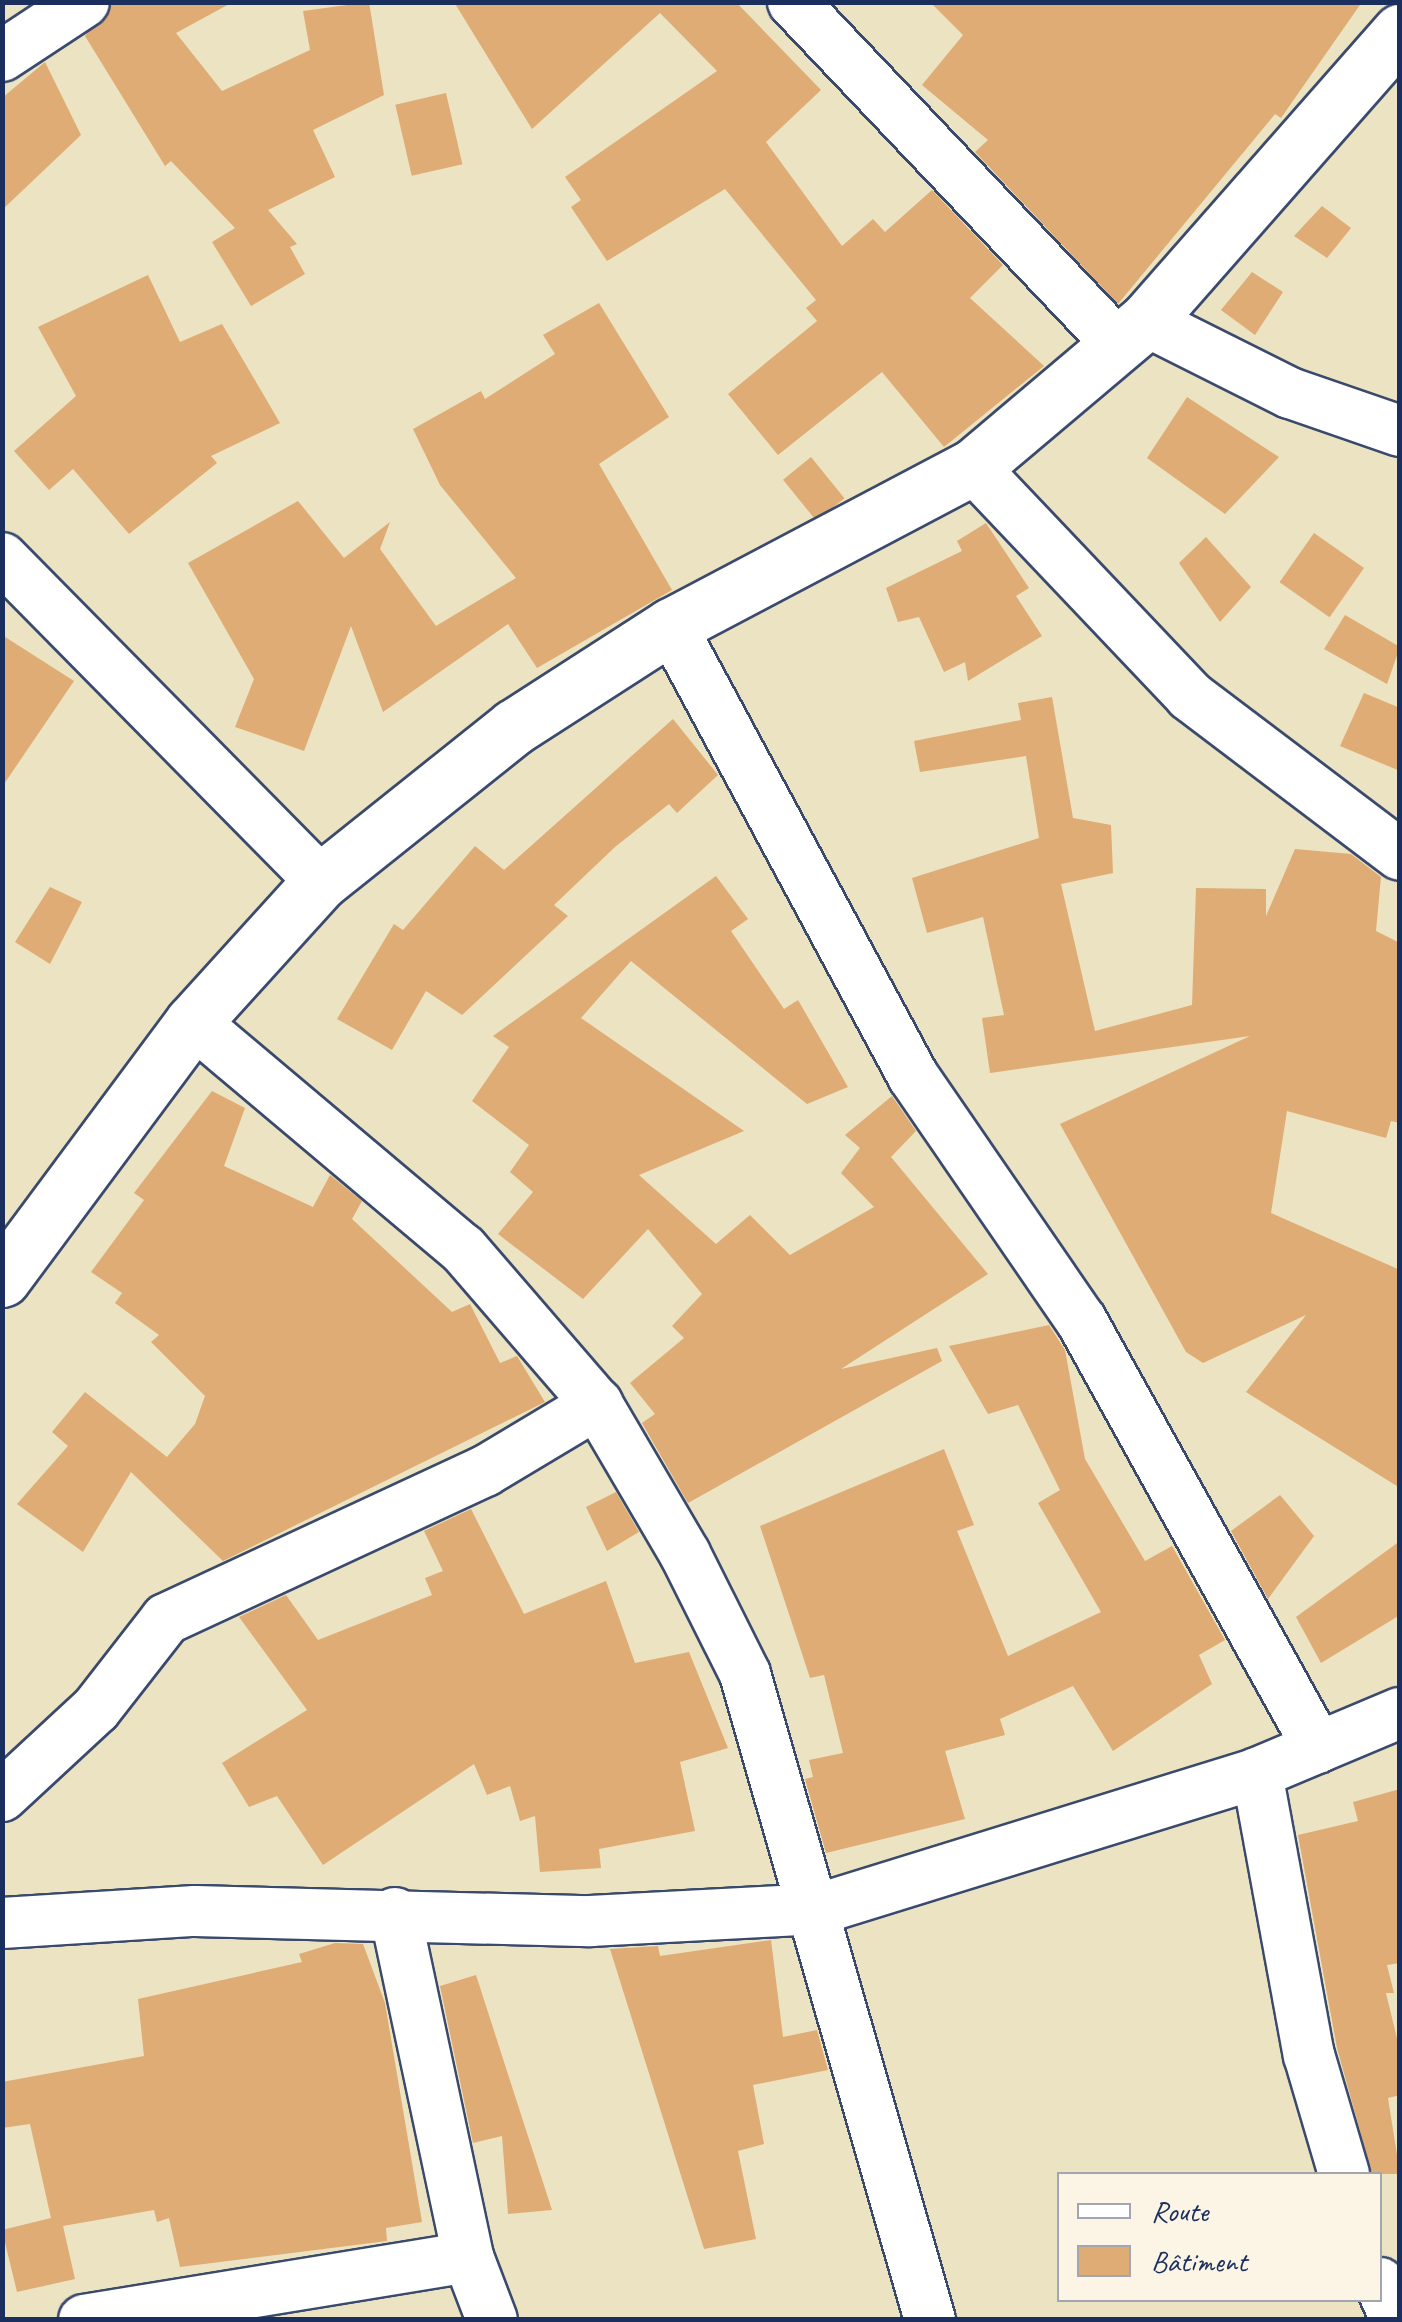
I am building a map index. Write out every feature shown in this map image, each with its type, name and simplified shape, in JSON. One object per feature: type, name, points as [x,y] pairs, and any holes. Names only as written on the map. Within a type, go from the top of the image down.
[{"type":"main road","points":[[2,1279],[194,1022],[321,881],[514,727],[671,626],[973,468],[1132,333],[1400,32]]},
{"type":"street","points":[[2,56],[84,2]]},
{"type":"street","points":[[793,2],[1132,333],[1290,394],[1400,431]]},
{"type":"street","points":[[973,468],[1190,696],[1400,855]]},
{"type":"street","points":[[2,558],[321,881]]},
{"type":"street","points":[[671,626],[913,1076],[1082,1320],[1318,1748]]},
{"type":"street","points":[[194,1022],[463,1249],[597,1404],[745,1674],[819,1909],[930,2320]]},
{"type":"street","points":[[2,1796],[96,1710],[166,1619],[485,1471],[597,1404]]},
{"type":"street","points":[[2,1923],[396,1913],[590,1921],[819,1909],[1257,1773],[1400,1713]]},
{"type":"street","points":[[1257,1773],[1309,2054],[1343,2172]]},
{"type":"street","points":[[396,1913],[468,2256],[492,2320]]},
{"type":"street","points":[[84,2320],[468,2256]]},
{"type":"street","points":[[1382,2288],[1396,2320]]},
{"type":"building","points":[[112,2],[233,2],[176,33],[222,91],[310,50],[303,11],[369,2],[384,95],[313,130],[335,177],[268,210],[297,244],[290,247],[305,274],[251,306],[212,242],[235,228],[171,161],[165,166],[85,36]]},
{"type":"building","points":[[454,2],[736,2],[821,90],[766,142],[842,246],[873,219],[885,232],[932,190],[1003,265],[970,298],[1044,366],[944,447],[882,372],[778,455],[728,394],[817,321],[806,308],[816,300],[725,189],[607,261],[571,207],[581,200],[565,177],[717,71],[660,13],[532,129]]},
{"type":"building","points":[[930,2],[1362,2],[1281,118],[1275,114],[1118,304],[975,152],[988,140],[922,85],[963,35]]},
{"type":"building","points":[[45,62],[81,135],[2,210],[2,98]]},
{"type":"building","points":[[446,93],[462,164],[412,176],[395,105]]},
{"type":"building","points":[[1322,206],[1351,228],[1327,258],[1294,236]]},
{"type":"building","points":[[1252,272],[1283,292],[1255,335],[1221,310]]},
{"type":"building","points":[[148,275],[180,342],[222,324],[280,423],[211,456],[217,463],[129,534],[73,469],[49,490],[14,451],[76,396],[38,327]]},
{"type":"building","points":[[599,303],[669,417],[599,464],[672,590],[537,668],[508,624],[383,712],[351,626],[304,751],[235,727],[254,679],[188,563],[298,501],[344,558],[390,522],[380,549],[436,626],[516,578],[440,485],[413,429],[481,391],[485,399],[555,354],[543,335]]},
{"type":"building","points":[[1187,397],[1279,457],[1225,514],[1147,458]]},
{"type":"building","points":[[811,457],[844,498],[816,521],[783,480]]},
{"type":"building","points":[[986,523],[1029,588],[1016,596],[1042,636],[968,681],[965,662],[944,672],[919,617],[898,622],[886,588],[962,551],[957,541]]},
{"type":"building","points":[[1314,533],[1364,568],[1330,617],[1280,582]]},
{"type":"building","points":[[1206,537],[1251,587],[1220,622],[1179,563]]},
{"type":"building","points":[[1345,615],[1400,647],[1387,684],[1324,649]]},
{"type":"building","points":[[2,635],[74,681],[2,787]]},
{"type":"building","points":[[1364,693],[1400,708],[1400,771],[1340,746]]},
{"type":"building","points":[[1052,697],[1073,818],[1111,825],[1113,873],[1061,884],[1095,1031],[1192,1005],[1196,888],[1266,889],[1266,916],[1295,849],[1351,854],[1381,877],[1376,931],[1400,943],[1400,1123],[1391,1121],[1386,1138],[1287,1111],[1271,1213],[1400,1270],[1400,1488],[1246,1392],[1306,1315],[1203,1363],[1186,1352],[1060,1124],[1250,1036],[990,1073],[982,1018],[1004,1015],[983,917],[927,933],[912,878],[1039,838],[1026,756],[920,772],[914,741],[1021,720],[1018,703]]},
{"type":"building","points":[[673,719],[718,775],[677,813],[669,804],[615,847],[554,905],[568,916],[462,1015],[426,991],[392,1050],[337,1019],[394,924],[403,930],[475,846],[504,870]]},
{"type":"building","points":[[716,876],[748,919],[731,931],[784,1009],[798,1000],[848,1087],[807,1104],[631,961],[581,1018],[744,1131],[639,1175],[716,1244],[750,1215],[790,1255],[874,1207],[841,1173],[860,1148],[845,1135],[892,1096],[916,1131],[891,1157],[988,1274],[841,1369],[937,1348],[942,1361],[688,1503],[642,1423],[655,1414],[630,1383],[684,1338],[672,1326],[702,1294],[648,1229],[583,1299],[498,1234],[533,1192],[510,1172],[529,1145],[472,1101],[509,1047],[493,1036]]},
{"type":"building","points":[[50,887],[82,902],[50,964],[15,942]]},
{"type":"building","points":[[212,1091],[245,1108],[224,1166],[313,1207],[330,1175],[362,1201],[352,1219],[452,1312],[470,1304],[500,1363],[517,1356],[545,1402],[223,1561],[131,1472],[83,1552],[17,1504],[68,1446],[52,1432],[85,1392],[167,1457],[195,1424],[205,1396],[151,1342],[159,1335],[115,1303],[122,1293],[91,1272],[144,1200],[134,1193]]},
{"type":"building","points":[[1049,1325],[1065,1350],[1085,1459],[1145,1561],[1172,1546],[1225,1640],[1199,1655],[1212,1684],[1113,1751],[1073,1686],[1000,1719],[1005,1735],[945,1751],[965,1819],[826,1853],[805,1779],[813,1777],[809,1760],[843,1753],[824,1675],[810,1678],[760,1526],[944,1449],[974,1525],[957,1531],[1008,1656],[1101,1612],[1038,1503],[1060,1490],[1018,1405],[988,1414],[949,1346]]},
{"type":"building","points":[[616,1492],[639,1532],[607,1551],[586,1507]]},
{"type":"building","points":[[1280,1495],[1314,1536],[1268,1599],[1231,1531]]},
{"type":"building","points":[[471,1509],[524,1614],[606,1581],[635,1663],[689,1652],[728,1748],[680,1762],[695,1831],[599,1849],[601,1868],[540,1872],[535,1816],[520,1821],[510,1786],[487,1795],[474,1764],[323,1865],[277,1796],[249,1807],[222,1763],[307,1710],[239,1617],[286,1595],[318,1640],[432,1595],[425,1578],[443,1571],[424,1531]]},
{"type":"building","points":[[1400,1541],[1400,1615],[1321,1663],[1296,1617]]},
{"type":"building","points":[[1400,1789],[1400,1963],[1387,1965],[1394,1993],[1386,1993],[1400,2051],[1400,2095],[1388,2098],[1400,2174],[1371,2172],[1337,2048],[1298,1835],[1358,1821],[1353,1802]]},
{"type":"building","points":[[771,1940],[783,2037],[817,2030],[828,2070],[753,2085],[764,2144],[738,2151],[756,2239],[704,2249],[610,1949],[658,1946],[660,1956]]},
{"type":"building","points":[[335,1943],[363,1944],[385,2003],[422,2222],[386,2228],[387,2241],[180,2267],[169,2218],[157,2222],[154,2210],[63,2226],[75,2279],[17,2292],[2,2230],[51,2218],[30,2124],[2,2128],[2,2082],[144,2056],[138,1999],[302,1962],[299,1954]]},
{"type":"building","points":[[476,1975],[552,2210],[508,2214],[502,2136],[473,2143],[440,1986]]}]
